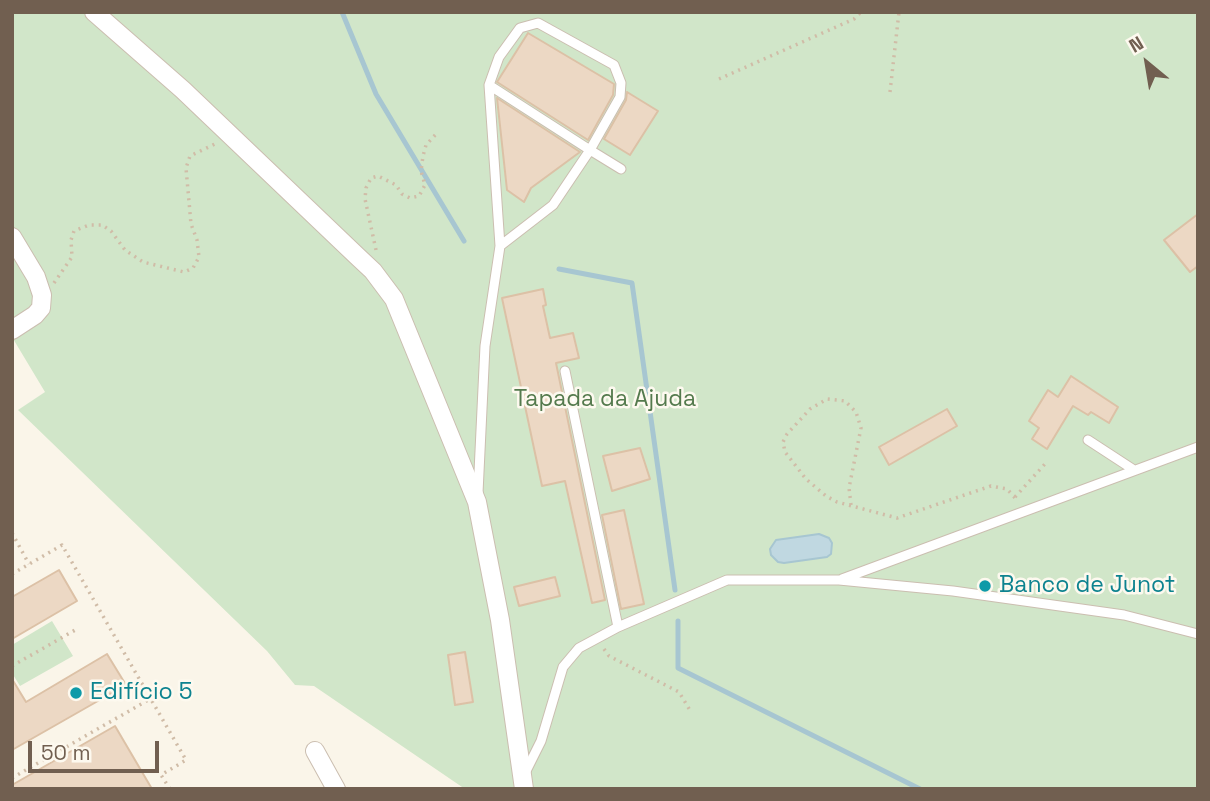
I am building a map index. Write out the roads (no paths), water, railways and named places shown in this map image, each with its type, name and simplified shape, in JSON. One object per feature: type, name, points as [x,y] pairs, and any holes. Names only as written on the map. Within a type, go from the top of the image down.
[{"type":"street","points":[[94,12],[183,90],[373,271],[394,299],[477,502],[500,620],[523,783]]},
{"type":"street","points":[[12,237],[36,277],[42,295],[41,308],[12,330]]},
{"type":"street","points":[[315,751],[336,789]]},
{"type":"lane","points":[[477,502],[485,346],[500,246],[489,85],[499,57],[520,28],[538,23],[614,65],[621,83],[620,97],[590,150],[553,205],[500,246]]},
{"type":"lane","points":[[489,85],[621,169]]},
{"type":"lane","points":[[565,371],[618,627]]},
{"type":"lane","points":[[1088,440],[1135,470]]},
{"type":"lane","points":[[839,580],[1198,447]]},
{"type":"lane","points":[[523,783],[541,741],[563,667],[579,648],[618,627],[727,580],[839,580],[953,591],[1124,615],[1198,634]]},
{"type":"water","points":[[819,534],[829,538],[832,543],[831,554],[827,557],[784,563],[778,562],[771,555],[770,549],[776,540]]},
{"type":"waterway","points":[[342,12],[376,94],[464,241]]},
{"type":"waterway","points":[[559,269],[632,283],[675,590]]},
{"type":"waterway","points":[[678,621],[678,668],[920,789]]},
{"type":"place","name":"Banco de Junot","points":[[985,586]]},
{"type":"place","name":"Edifício 5","points":[[76,693]]},
{"type":"park label","name":"Tapada da Ajuda","points":[[605,400]]}]
